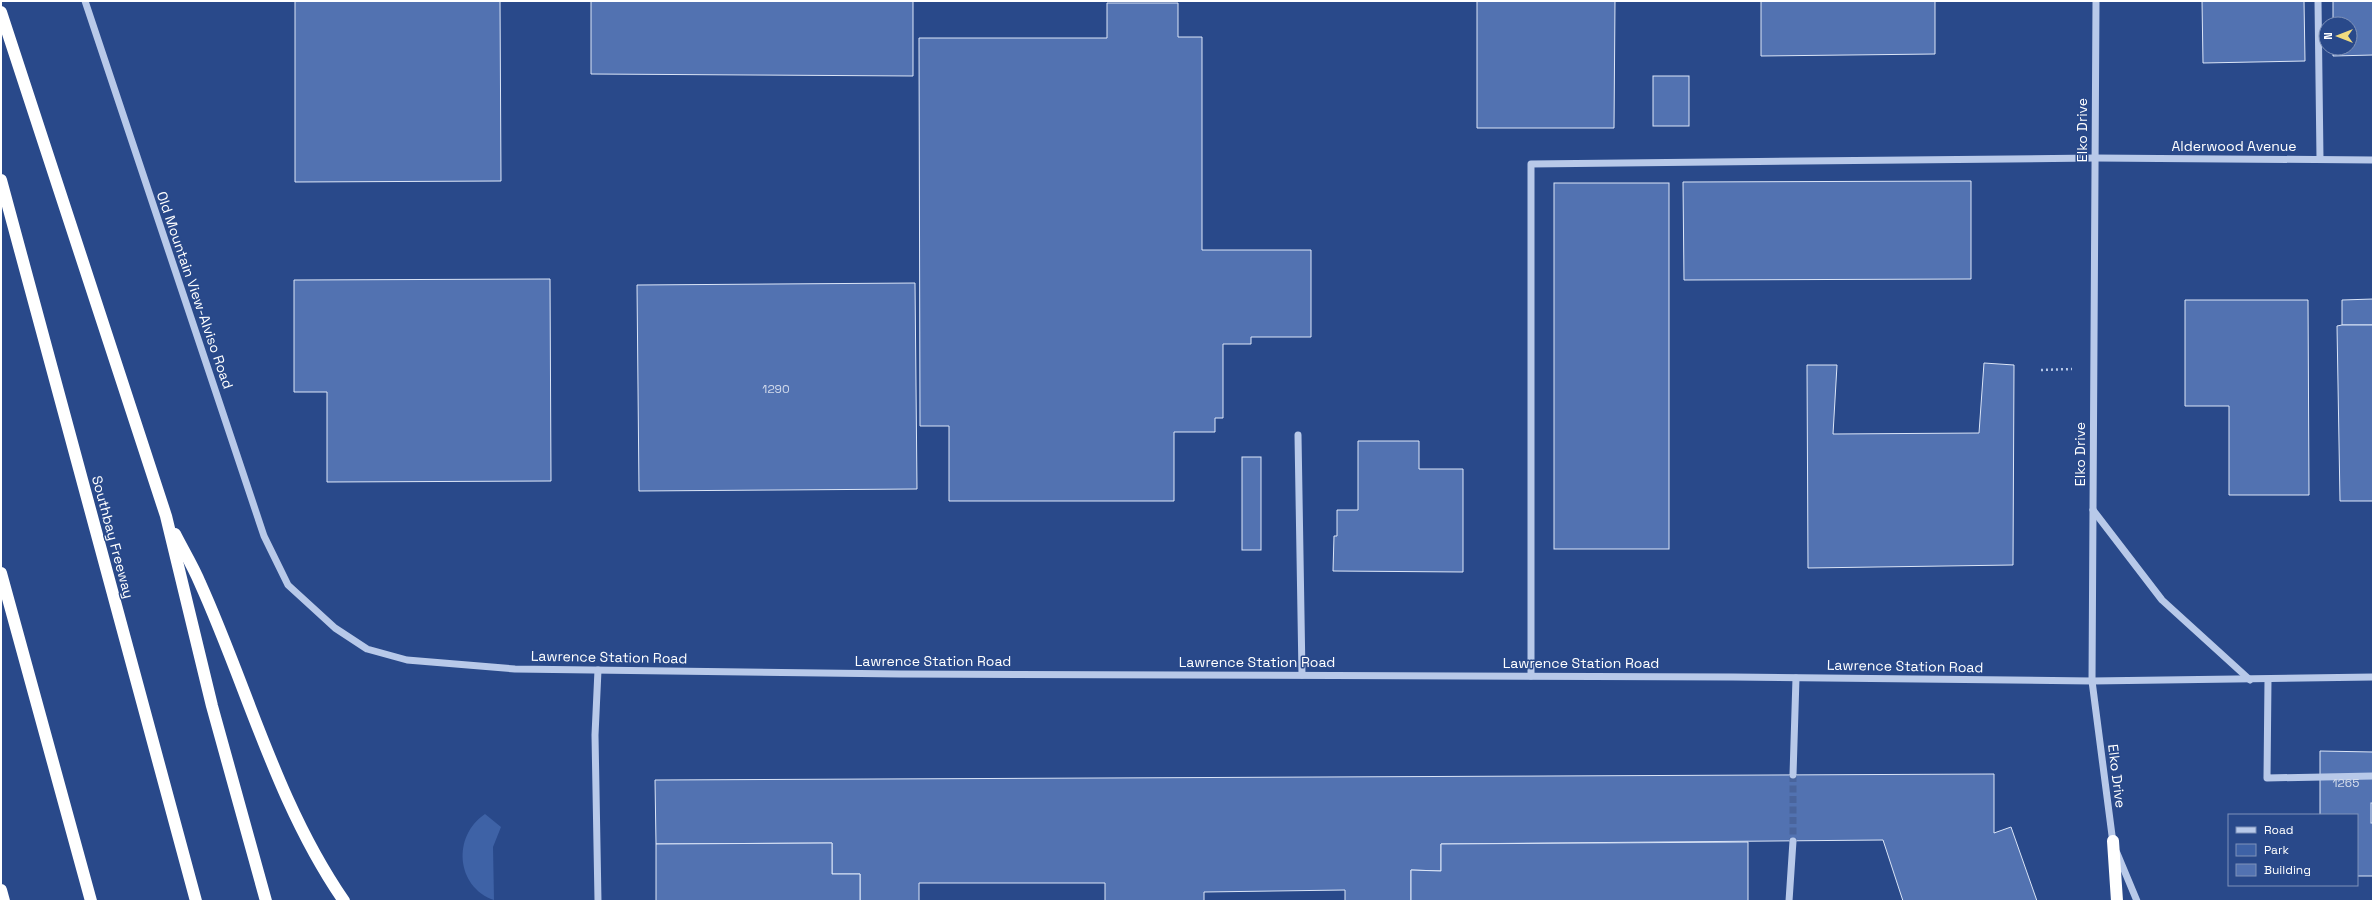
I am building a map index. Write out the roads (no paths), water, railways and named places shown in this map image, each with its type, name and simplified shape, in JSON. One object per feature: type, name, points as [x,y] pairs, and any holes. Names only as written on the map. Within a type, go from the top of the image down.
[{"type":"highway","points":[[1,12],[166,516],[212,706],[266,901]]},
{"type":"highway","name":"Southbay Freeway","points":[[1,180],[196,901]]},
{"type":"highway","points":[[166,516],[200,583],[272,764],[321,868],[344,901]]},
{"type":"highway","points":[[1,573],[91,901]]},
{"type":"highway","points":[[2112,841],[2117,901]]},
{"type":"highway","points":[[1,890],[4,901]]},
{"type":"street","name":"Old Mountain View-Alviso Road","points":[[85,1],[264,536],[288,585]]},
{"type":"street","name":"Elko Drive","points":[[2096,1],[2092,681],[2112,841],[2137,901]]},
{"type":"street","points":[[2318,1],[2320,160]]},
{"type":"street","name":"Alderwood Avenue","points":[[1531,676],[1530,164],[2095,158],[2373,160]]},
{"type":"street","points":[[1298,435],[1302,676]]},
{"type":"street","points":[[2093,510],[2162,600],[2250,680]]},
{"type":"street","name":"Lawrence Station Road","points":[[288,585],[335,628],[367,649],[407,660],[515,670],[2092,681],[2268,680],[2373,677]]},
{"type":"street","points":[[598,670],[595,735],[598,901]]},
{"type":"street","points":[[1793,775],[1796,678]]},
{"type":"street","points":[[2268,680],[2267,778],[2373,776]]},
{"type":"street","points":[[1789,901],[1793,841]]},
{"type":"tunnel","points":[[1793,775],[1793,841]]}]
